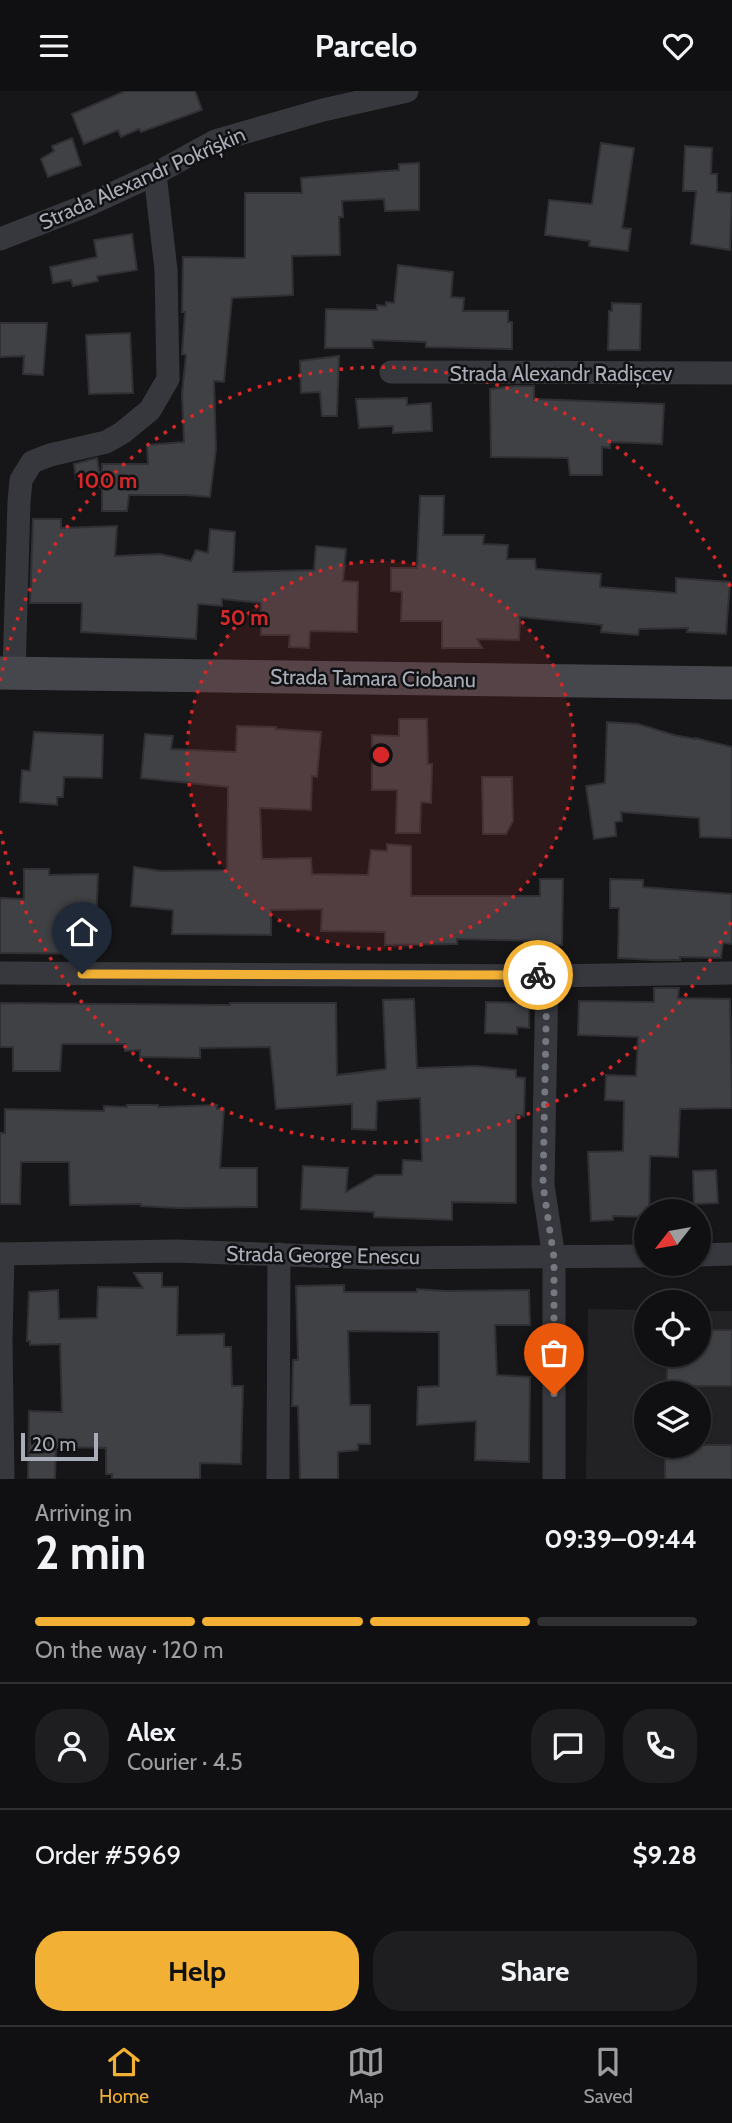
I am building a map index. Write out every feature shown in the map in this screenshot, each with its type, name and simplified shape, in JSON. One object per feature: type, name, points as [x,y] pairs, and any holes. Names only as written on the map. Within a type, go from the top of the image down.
[{"type":"street","name":"Strada Alexandr Pokrîșkin","points":[[0,239],[90,204],[155,174],[199,149],[240,133],[407,91]]},
{"type":"street","name":"Strada Tamara Ciobanu","points":[[155,174],[166,270],[168,379],[150,410],[122,433],[106,442],[50,455],[32,462],[26,468],[21,480],[7,672],[732,683]]},
{"type":"street","name":"Strada Alexandr Radișcev","points":[[391,372],[732,373]]},
{"type":"street","points":[[0,973],[732,973]]},
{"type":"street","points":[[547,975],[543,1185],[554,1258],[554,1479]]},
{"type":"street","name":"Strada George Enescu","points":[[1,1254],[176,1251],[371,1258],[634,1256]]},
{"type":"street","points":[[1,1254],[3,1479]]},
{"type":"street","points":[[278,1479],[279,1254]]},
{"type":"street","points":[[711,1255],[732,1254]]},
{"type":"shaded area","points":[[588,1309],[634,1310],[634,1367],[711,1367],[711,1311],[732,1311],[732,1479],[586,1479]]},
{"type":"building","points":[[125,91],[195,91],[202,110],[141,132],[139,129],[121,137],[118,130],[84,144],[72,114]]},
{"type":"building","points":[[72,138],[81,165],[48,177],[41,159],[54,151],[52,146]]},
{"type":"building","points":[[601,143],[634,148],[622,228],[631,229],[628,251],[589,246],[590,241],[545,235],[549,200],[592,204]]},
{"type":"building","points":[[685,146],[712,148],[711,174],[717,174],[717,192],[732,193],[730,250],[691,244],[696,191],[683,191]]},
{"type":"building","points":[[419,163],[419,210],[385,211],[384,199],[342,201],[343,217],[339,217],[340,255],[292,256],[293,295],[232,298],[224,382],[214,381],[216,449],[210,497],[129,495],[127,511],[102,511],[102,464],[148,464],[147,445],[184,442],[182,394],[186,355],[182,354],[185,312],[182,312],[183,257],[245,258],[245,193],[302,193],[301,178],[399,170],[399,164]]},
{"type":"building","points":[[132,234],[137,270],[97,276],[98,281],[73,286],[71,280],[53,283],[50,267],[97,257],[94,240]]},
{"type":"building","points":[[398,265],[453,272],[451,297],[464,298],[463,311],[508,311],[508,322],[512,322],[512,349],[426,347],[426,342],[372,340],[373,348],[325,348],[326,309],[377,310],[377,305],[394,303]]},
{"type":"building","points":[[612,303],[641,304],[640,350],[608,350],[609,311],[612,311]]},
{"type":"building","points":[[0,323],[47,323],[43,375],[23,374],[24,356],[0,357]]},
{"type":"building","points":[[130,333],[133,393],[89,394],[86,335]]},
{"type":"building","points":[[339,356],[337,416],[322,416],[320,392],[301,393],[300,361]]},
{"type":"building","points":[[534,386],[534,399],[664,404],[662,444],[610,442],[610,448],[602,447],[602,475],[570,475],[568,458],[491,457],[490,389]]},
{"type":"building","points":[[407,398],[407,405],[431,403],[432,431],[393,433],[393,426],[359,428],[356,399]]},
{"type":"building","points":[[97,458],[100,475],[76,479],[74,464]]},
{"type":"building","points":[[420,496],[444,496],[443,535],[484,535],[483,544],[508,545],[507,559],[535,559],[536,569],[601,574],[600,587],[676,593],[676,578],[730,582],[726,634],[687,632],[688,628],[639,629],[638,635],[601,632],[602,625],[520,617],[519,640],[477,639],[482,648],[442,648],[442,621],[401,621],[402,592],[391,591],[391,568],[417,568]]},
{"type":"building","points":[[33,519],[61,519],[61,528],[117,526],[115,556],[160,554],[191,561],[196,550],[208,553],[210,529],[235,532],[233,572],[314,570],[316,546],[346,549],[343,581],[358,582],[357,632],[310,631],[309,648],[289,647],[290,635],[261,635],[261,603],[222,599],[222,606],[198,604],[196,639],[81,632],[82,603],[30,603]]},
{"type":"building","points":[[399,719],[427,719],[428,764],[432,764],[431,803],[421,802],[420,833],[396,833],[397,790],[372,790],[372,735],[399,736]]},
{"type":"building","points":[[607,722],[638,724],[674,735],[732,747],[732,838],[700,837],[699,818],[621,812],[622,821],[615,822],[616,836],[594,839],[586,786],[605,783]]},
{"type":"building","points":[[237,726],[321,732],[317,777],[312,776],[311,810],[260,808],[262,859],[311,858],[312,874],[368,875],[371,850],[387,851],[387,844],[411,846],[411,896],[540,896],[540,879],[563,879],[562,945],[542,944],[542,941],[457,939],[457,944],[385,945],[385,932],[321,931],[322,909],[271,910],[271,935],[172,934],[173,910],[131,906],[134,867],[161,871],[227,870],[228,787],[141,778],[145,734],[173,736],[171,749],[236,752]]},
{"type":"building","points":[[34,732],[103,735],[102,778],[64,777],[63,797],[57,797],[57,805],[20,802],[22,770],[30,771]]},
{"type":"building","points":[[482,777],[512,777],[513,821],[506,834],[483,834]]},
{"type":"building","points":[[24,869],[49,869],[49,875],[98,874],[96,924],[100,925],[100,954],[0,953],[0,898],[24,899]]},
{"type":"building","points":[[610,879],[643,880],[643,887],[732,894],[732,944],[723,943],[721,958],[618,958],[619,908],[610,908]]},
{"type":"building","points":[[654,988],[679,988],[678,998],[730,999],[732,1108],[680,1109],[678,1157],[650,1156],[649,1199],[634,1199],[634,1217],[613,1216],[613,1220],[591,1221],[588,1152],[623,1151],[624,1101],[605,1100],[606,1075],[636,1076],[638,1037],[578,1035],[579,1001],[654,1002]]},
{"type":"building","points":[[414,999],[417,1068],[476,1066],[516,1070],[516,1077],[525,1078],[524,1116],[516,1115],[516,1203],[452,1202],[452,1220],[374,1217],[374,1212],[301,1209],[303,1166],[348,1168],[346,1192],[376,1175],[402,1175],[403,1160],[422,1161],[420,1098],[377,1101],[376,1130],[352,1129],[352,1104],[276,1109],[270,1047],[200,1048],[200,1058],[140,1057],[140,1050],[125,1051],[125,1044],[62,1044],[60,1071],[13,1071],[13,1047],[0,1047],[0,1003],[336,1003],[337,1075],[386,1069],[383,1000]]},
{"type":"building","points":[[486,1002],[529,1003],[529,1028],[517,1027],[517,1034],[485,1033]]},
{"type":"building","points":[[217,1105],[217,1109],[224,1109],[220,1168],[257,1168],[257,1207],[70,1205],[69,1162],[21,1162],[20,1204],[0,1204],[0,1133],[5,1133],[5,1109],[104,1111],[104,1106]]},
{"type":"building","points":[[716,1170],[718,1203],[711,1203],[711,1199],[694,1199],[693,1171]]},
{"type":"building","points":[[134,1273],[162,1273],[162,1287],[178,1287],[177,1335],[224,1334],[224,1347],[231,1347],[232,1386],[243,1386],[241,1464],[200,1463],[200,1479],[112,1479],[112,1474],[106,1474],[106,1448],[56,1447],[55,1479],[28,1479],[29,1411],[62,1412],[60,1344],[30,1345],[30,1341],[27,1341],[29,1292],[58,1290],[59,1319],[97,1318],[98,1287],[143,1288]]},
{"type":"building","points":[[344,1285],[344,1292],[417,1292],[417,1289],[529,1290],[530,1325],[495,1325],[497,1375],[530,1377],[529,1462],[475,1460],[476,1421],[417,1425],[418,1387],[439,1386],[439,1332],[348,1331],[350,1405],[370,1405],[370,1444],[358,1444],[358,1450],[338,1452],[338,1479],[300,1479],[298,1406],[292,1406],[293,1360],[298,1360],[296,1286]]},
{"type":"building","points":[[711,1330],[732,1330],[732,1386],[711,1386],[711,1381],[667,1381],[667,1367],[711,1367]]},
{"type":"building","points":[[711,1445],[732,1445],[732,1479],[665,1479],[665,1458],[711,1458]]},
{"type":"way so far","points":[[538,975],[547,975],[542,1118],[543,1185],[554,1258],[554,1395]]},
{"type":"route","points":[[82,974],[538,975]]}]
